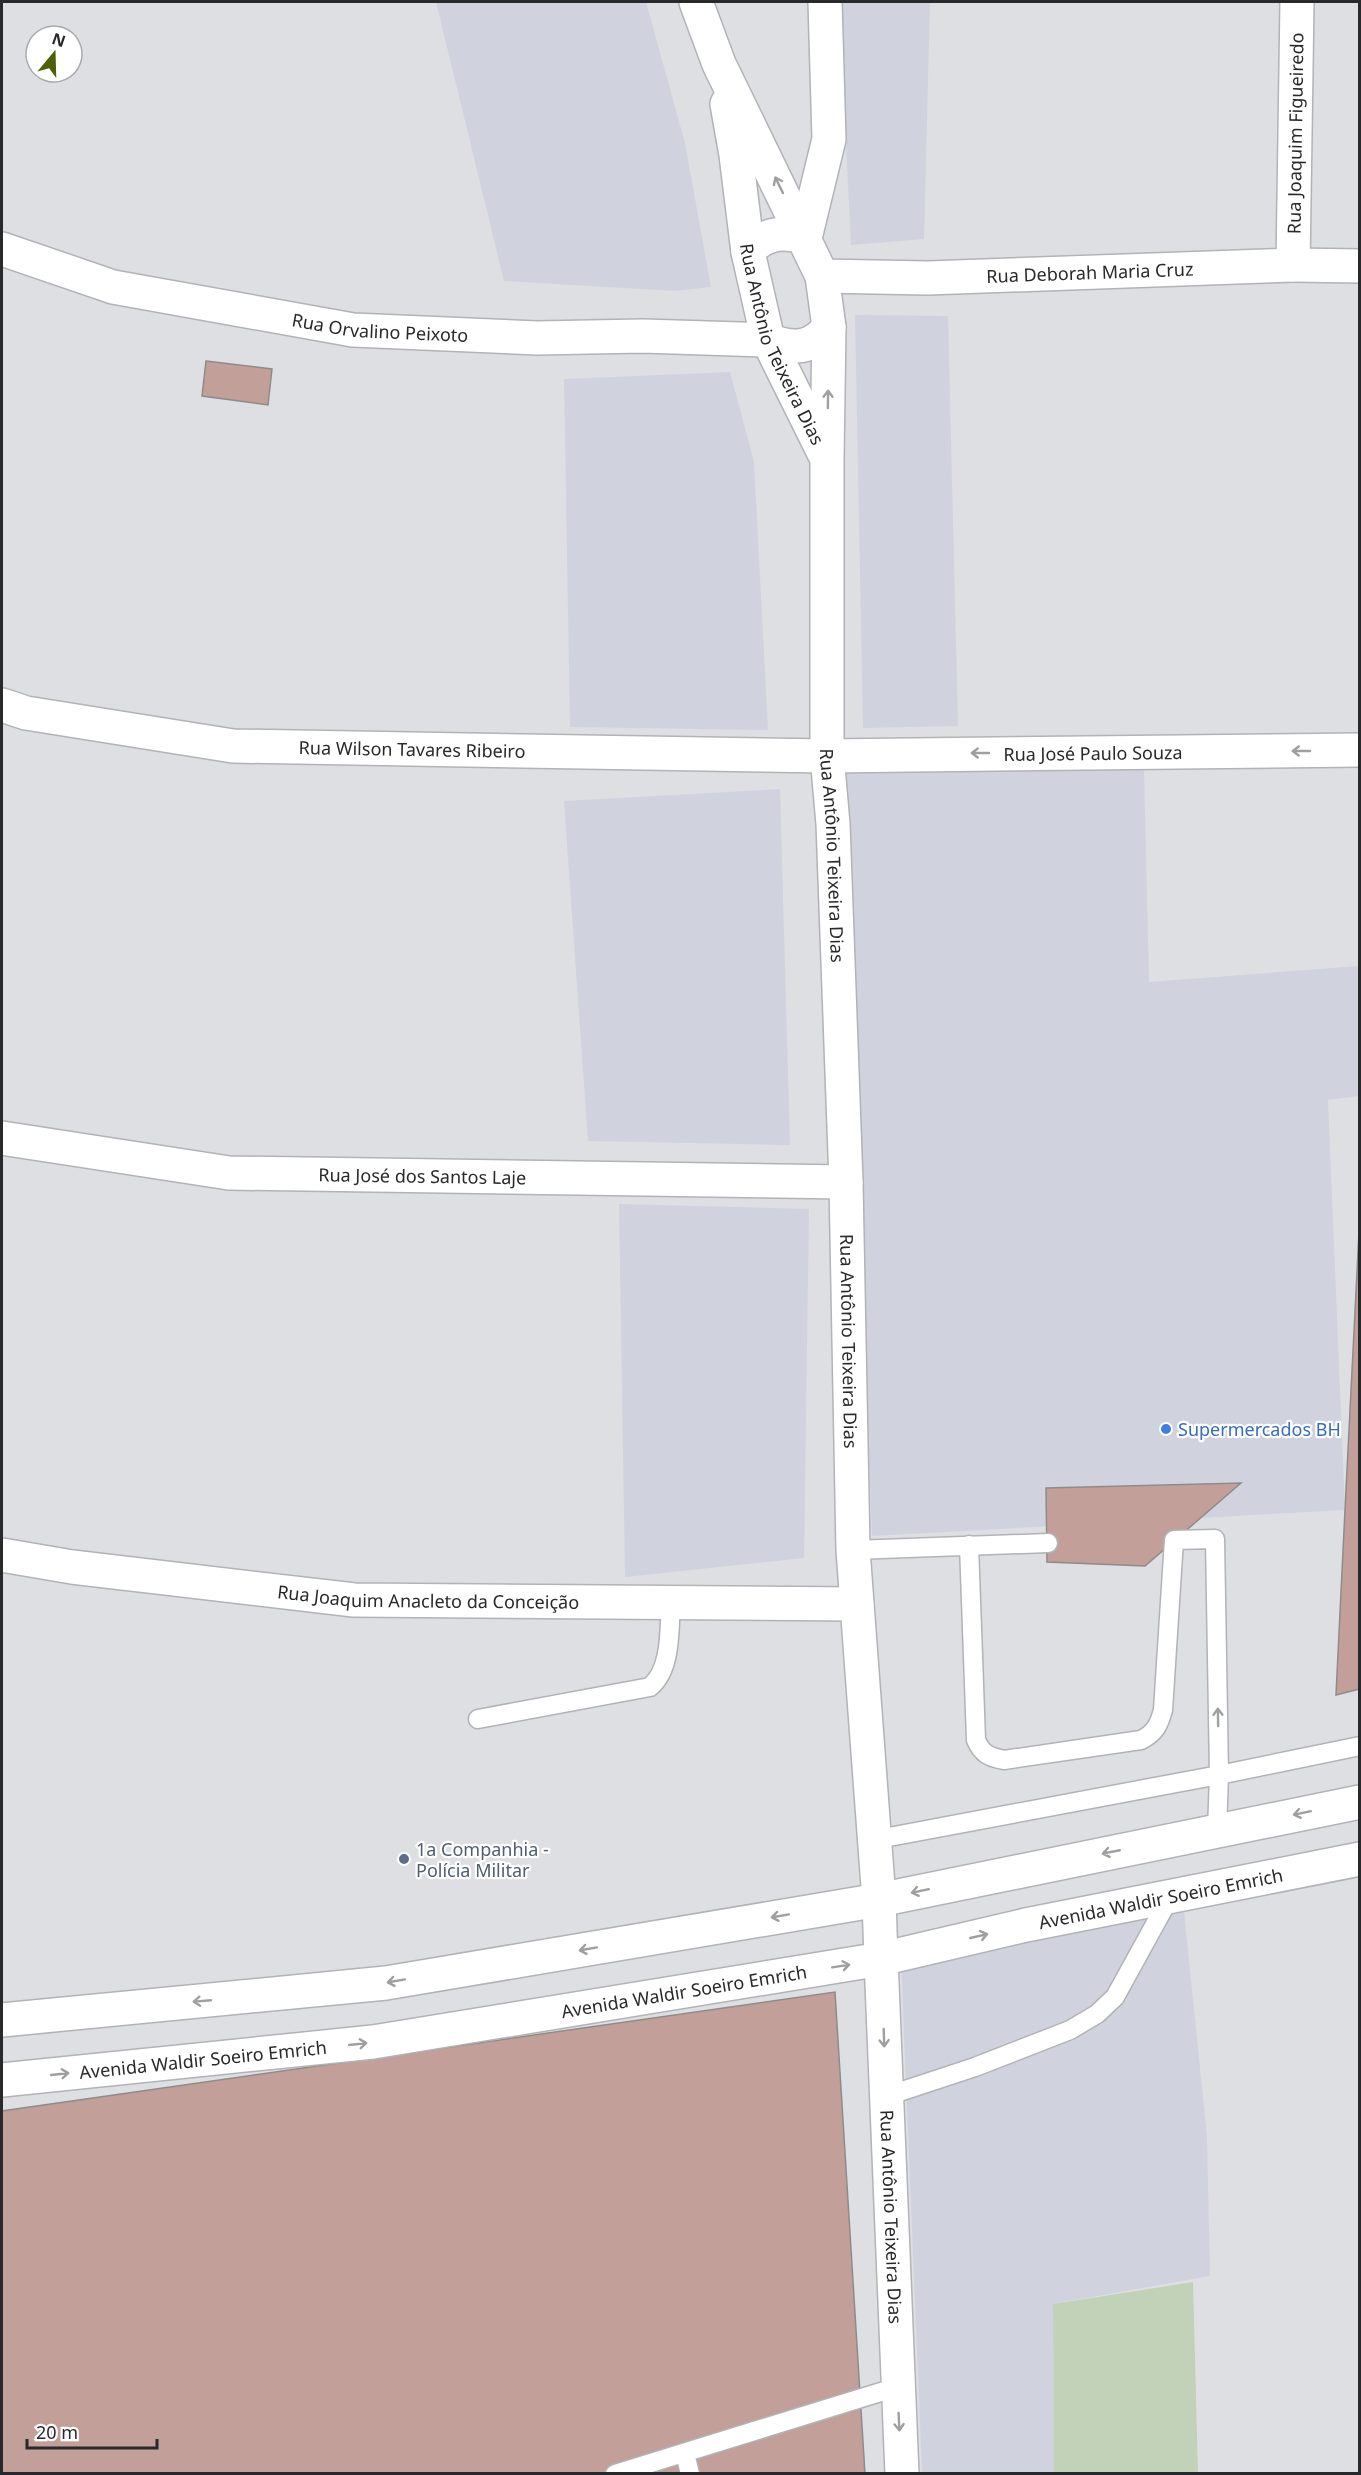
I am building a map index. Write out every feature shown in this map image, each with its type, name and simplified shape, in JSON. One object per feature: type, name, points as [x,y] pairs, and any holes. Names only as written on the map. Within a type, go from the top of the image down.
[{"type":"street","points":[[696,2],[719,64],[822,276],[829,327],[827,458]]},
{"type":"street","points":[[805,238],[829,139],[825,2]]},
{"type":"street","name":"Rua Joaquim Figueiredo","points":[[1293,265],[1298,2]]},
{"type":"street","name":"Rua Antônio Teixeira Dias","points":[[719,64],[736,155],[748,252],[768,340],[827,458],[827,756],[833,824],[846,1182],[853,1550],[879,1900],[902,2474]]},
{"type":"street","points":[[748,252],[754,243],[768,236],[783,233],[805,238]]},
{"type":"street","name":"Rua Orvalino Peixoto","points":[[2,249],[113,286],[352,330],[537,338],[643,336],[768,340],[783,346],[803,345],[818,341],[829,327]]},
{"type":"street","name":"Rua Deborah Maria Cruz","points":[[822,276],[928,278],[1293,265],[1359,266]]},
{"type":"street","name":"Rua Wilson Tavares Ribeiro","points":[[2,705],[26,713],[233,746],[827,756]]},
{"type":"street","name":"Rua José Paulo Souza","points":[[827,756],[1359,750]]},
{"type":"street","name":"Rua José dos Santos Laje","points":[[2,1138],[230,1173],[846,1182]]},
{"type":"street","name":"Rua Joaquim Anacleto da Conceição","points":[[2,1554],[72,1567],[354,1600],[857,1604]]},
{"type":"street","points":[[2,2020],[386,1983],[879,1900],[1359,1802]]},
{"type":"street","name":"Avenida Waldir Soeiro Emrich","points":[[2,2080],[373,2043],[881,1959],[1026,1925],[1359,1859]]},
{"type":"lane","points":[[969,1545],[976,1740],[980,1751],[990,1757],[1004,1760],[1141,1740],[1152,1734],[1159,1724],[1163,1710],[1174,1540],[1215,1539],[1219,1775],[1217,1831]]},
{"type":"lane","points":[[853,1550],[1047,1543]]},
{"type":"lane","points":[[478,1719],[650,1687],[658,1681],[662,1671],[671,1602]]},
{"type":"lane","points":[[873,1840],[1219,1775],[1359,1746]]},
{"type":"lane","points":[[887,2096],[975,2067],[1059,2034],[1097,2014],[1115,1997],[1170,1897]]},
{"type":"lane","points":[[615,2474],[897,2387]]},
{"type":"lane","points":[[685,2453],[690,2474]]},
{"type":"shaded area","points":[[436,2],[646,2],[685,143],[711,287],[675,291],[504,281]]},
{"type":"shaded area","points":[[839,2],[930,2],[924,239],[851,245]]},
{"type":"shaded area","points":[[855,315],[948,316],[958,726],[863,728]]},
{"type":"shaded area","points":[[730,372],[754,462],[768,730],[570,727],[564,379]]},
{"type":"shaded area","points":[[842,766],[1144,770],[1149,982],[1359,966],[1359,1096],[1328,1100],[1345,1510],[872,1536]]},
{"type":"shaded area","points":[[780,789],[790,1145],[588,1141],[564,801]]},
{"type":"shaded area","points":[[619,1204],[809,1209],[804,1558],[625,1577]]},
{"type":"shaded area","points":[[1184,1912],[1207,2136],[1210,2276],[1053,2304],[1054,2473],[922,2473],[901,1963]]},
{"type":"green space","points":[[1193,2282],[1198,2473],[1054,2473],[1053,2304]]},
{"type":"building","points":[[206,361],[272,369],[268,405],[202,396]]},
{"type":"building","points":[[1360,1212],[1360,1689],[1336,1695],[1345,1510]]},
{"type":"building","points":[[1241,1483],[1145,1566],[1047,1562],[1046,1488]]},
{"type":"building","points":[[835,1992],[865,2474],[2,2474],[2,2111]]},
{"type":"place","name":"Supermercados BH","points":[[1166,1429]]},
{"type":"place","name":"1a Companhia - Polícia Militar","points":[[404,1859]]}]
